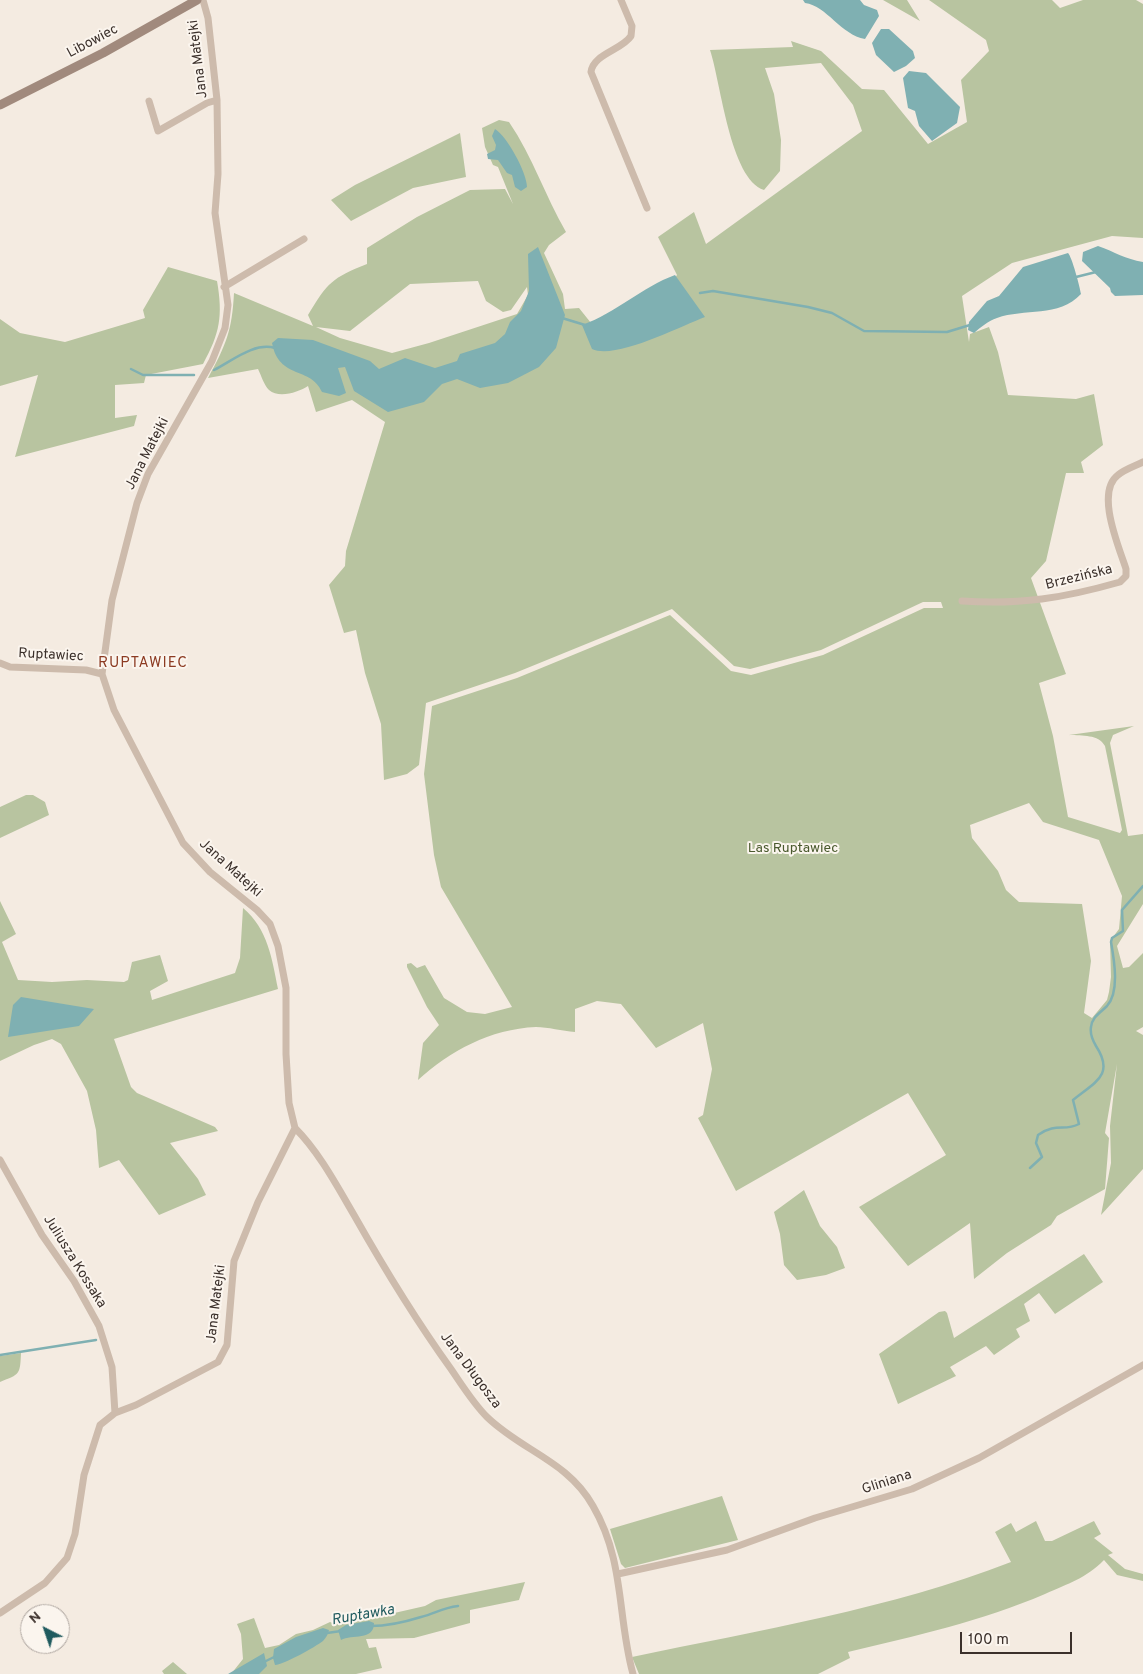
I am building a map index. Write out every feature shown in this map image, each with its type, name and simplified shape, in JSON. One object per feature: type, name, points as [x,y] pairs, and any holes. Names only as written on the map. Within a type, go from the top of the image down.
[{"type":"street","name":"Libowiec","points":[[0,105],[104,53],[197,0]]},
{"type":"street","name":"Jana Matejki","points":[[0,1613],[45,1583],[67,1558],[75,1534],[84,1476],[100,1425],[115,1413],[136,1405],[218,1362],[227,1345],[234,1261],[258,1202],[295,1128],[289,1103],[286,1054],[286,988],[278,946],[270,924],[257,910],[210,872],[183,843],[114,710],[102,674],[112,600],[129,526],[148,474],[212,361],[223,335],[228,306],[215,213],[218,174],[217,100],[208,18],[203,0]]},
{"type":"street","points":[[621,0],[632,26],[632,36],[595,63],[591,72],[647,208]]},
{"type":"street","points":[[149,101],[158,131],[207,103],[217,100]]},
{"type":"street","points":[[224,287],[304,239]]},
{"type":"street","name":"Brzezińska","points":[[962,601],[1017,603],[1046,600],[1120,582],[1126,576],[1126,569],[1110,523],[1109,500],[1112,484],[1117,475],[1143,462]]},
{"type":"street","name":"Ruptawiec","points":[[0,663],[10,667],[86,670],[102,674]]},
{"type":"street","name":"Jana Długosza","points":[[295,1128],[340,1192],[404,1302],[487,1418],[550,1460],[577,1482],[604,1526],[618,1574],[626,1649],[633,1674]]},
{"type":"street","name":"Juliusza Kossaka","points":[[0,1160],[42,1235],[74,1281],[99,1326],[112,1366],[115,1413]]},
{"type":"street","name":"Gliniana","points":[[618,1574],[727,1550],[815,1518],[912,1489],[979,1458],[1143,1365]]},
{"type":"green space","points":[[883,0],[907,0],[920,21]]},
{"type":"green space","name":"Las Ruptawiec","points":[[929,0],[1052,0],[1060,8],[1083,0],[1136,0],[1143,4],[1143,238],[1112,236],[1012,263],[962,296],[969,342],[970,334],[989,327],[998,352],[1008,395],[1076,399],[1094,394],[1103,445],[1081,462],[1084,473],[1066,473],[1046,561],[1031,578],[1066,674],[1039,683],[1053,736],[1068,817],[1120,833],[1122,830],[1105,746],[1098,739],[1069,735],[1134,726],[1113,735],[1110,743],[1128,836],[1143,834],[1143,904],[1117,946],[1123,968],[1129,967],[1143,953],[1143,1027],[1136,1031],[1143,1035],[1143,1169],[1101,1215],[1111,1163],[1110,1126],[1117,1064],[1105,1133],[1109,1138],[1105,1189],[1057,1216],[1051,1225],[1007,1253],[974,1279],[970,1223],[908,1266],[859,1207],[946,1155],[908,1093],[736,1191],[698,1118],[703,1115],[712,1069],[703,1023],[656,1048],[621,1004],[597,1001],[575,1009],[575,1032],[536,1027],[503,1032],[472,1043],[457,1051],[430,1069],[418,1080],[423,1043],[439,1025],[427,1007],[407,967],[407,964],[411,963],[417,968],[425,965],[444,998],[467,1012],[485,1014],[512,1007],[441,887],[434,855],[424,774],[432,706],[517,678],[670,615],[731,671],[751,675],[823,655],[924,608],[943,608],[941,602],[923,602],[821,650],[750,669],[734,666],[672,609],[515,673],[426,703],[419,765],[407,774],[384,780],[381,724],[365,673],[356,630],[344,633],[329,585],[345,566],[346,551],[385,422],[352,400],[316,412],[308,386],[289,394],[273,393],[269,390],[258,369],[208,378],[230,328],[234,293],[313,326],[308,315],[326,288],[346,273],[367,264],[367,248],[417,217],[470,190],[505,189],[513,204],[498,167],[493,165],[485,147],[482,128],[499,120],[509,122],[517,135],[566,232],[549,245],[544,253],[563,294],[565,309],[579,308],[591,323],[672,282],[677,275],[658,237],[694,212],[706,244],[862,131],[853,105],[821,63],[765,68],[774,94],[781,140],[780,171],[764,190],[752,182],[735,150],[710,50],[793,47],[791,41],[821,51],[862,89],[884,90],[928,144],[967,122],[961,80],[989,51],[986,40]],"holes":[[[478,281],[486,301],[503,312],[511,310],[527,287],[528,295],[517,314],[392,353],[340,338],[316,327],[350,331],[410,284]],[[1029,803],[1043,822],[1099,840],[1122,896],[1119,929],[1110,941],[1111,977],[1109,992],[1107,1000],[1092,1018],[1084,1013],[1091,961],[1082,904],[1019,902],[1006,890],[998,871],[972,838],[970,825]]]},
{"type":"green space","points":[[460,133],[466,177],[413,188],[351,221],[331,200],[355,185]]},
{"type":"green space","points":[[168,267],[217,281],[220,304],[219,324],[203,364],[146,375],[144,383],[115,385],[115,418],[137,415],[134,426],[15,457],[38,375],[0,386],[0,319],[20,333],[65,342],[145,318],[143,310]]},
{"type":"green space","points":[[26,795],[33,795],[45,802],[49,815],[0,838],[0,807]]},
{"type":"green space","points":[[0,901],[16,934],[2,942],[18,980],[124,982],[128,980],[132,962],[160,955],[168,981],[150,991],[152,1000],[235,973],[240,958],[243,908],[258,925],[268,945],[278,989],[114,1039],[131,1087],[137,1093],[215,1127],[218,1131],[170,1143],[198,1179],[206,1195],[159,1215],[119,1160],[99,1168],[96,1130],[87,1091],[61,1044],[52,1039],[0,1061]]},
{"type":"green space","points":[[804,1190],[820,1226],[837,1247],[845,1268],[826,1275],[797,1280],[784,1265],[780,1234],[774,1212]]},
{"type":"green space","points":[[1084,1254],[1103,1282],[1055,1314],[1039,1293],[1024,1304],[1030,1321],[1016,1329],[1020,1337],[994,1355],[986,1346],[950,1367],[956,1376],[898,1404],[879,1354],[939,1312],[945,1311],[947,1313],[954,1338]]},
{"type":"green space","points":[[21,1353],[18,1373],[0,1382],[0,1356]]},
{"type":"green space","points":[[722,1496],[738,1540],[625,1568],[621,1564],[610,1529]]},
{"type":"green space","points":[[1036,1521],[1045,1541],[1052,1541],[1094,1521],[1101,1534],[1094,1538],[1113,1553],[1108,1555],[1125,1569],[1143,1574],[1143,1581],[1117,1575],[1104,1560],[1090,1572],[1076,1580],[1021,1604],[948,1627],[848,1652],[850,1658],[818,1674],[639,1674],[632,1657],[872,1606],[965,1578],[1011,1562],[995,1532],[1011,1523],[1016,1532]]},
{"type":"green space","points":[[525,1582],[519,1600],[470,1610],[470,1623],[414,1638],[366,1639],[369,1648],[376,1647],[382,1668],[356,1674],[231,1674],[243,1659],[241,1634],[237,1624],[254,1618],[265,1648],[279,1645],[296,1634],[313,1630],[330,1622],[346,1624],[425,1606],[436,1600]]},
{"type":"green space","points":[[173,1662],[187,1674],[164,1674],[162,1671]]},
{"type":"water","points":[[803,0],[860,0],[864,5],[877,10],[879,16],[865,39],[849,32],[820,9],[805,3]]},
{"type":"water","points":[[881,29],[889,29],[913,51],[915,58],[906,66],[894,72],[876,55],[872,43]]},
{"type":"water","points":[[909,71],[926,73],[960,107],[957,123],[932,141],[919,126],[915,111],[908,108],[903,78]]},
{"type":"water","points":[[495,129],[505,139],[524,173],[527,187],[521,191],[515,187],[512,175],[507,173],[498,160],[488,159],[487,154],[495,150],[496,145],[492,136]]},
{"type":"water","points":[[1098,246],[1143,262],[1143,295],[1115,296],[1110,288],[1082,261],[1083,252]]},
{"type":"water","points":[[538,247],[565,315],[556,348],[539,367],[508,383],[480,388],[457,379],[442,384],[424,402],[388,412],[354,391],[345,367],[338,368],[346,393],[339,396],[322,392],[311,379],[288,368],[281,363],[276,355],[272,343],[278,338],[313,340],[370,361],[379,369],[405,358],[435,368],[457,361],[460,354],[495,343],[505,334],[510,322],[521,311],[529,291],[528,254]]},
{"type":"water","points":[[1068,253],[1074,266],[1081,294],[1072,302],[1052,310],[1007,315],[997,318],[988,322],[974,333],[968,330],[969,322],[987,301],[999,296],[1023,267]]},
{"type":"water","points":[[675,275],[705,317],[631,346],[616,350],[602,351],[592,349],[582,325],[606,314],[651,286]]},
{"type":"water","points":[[21,997],[94,1009],[79,1026],[8,1037],[13,1005]]},
{"type":"water","points":[[369,1621],[374,1623],[373,1629],[366,1635],[341,1640],[338,1630],[346,1625]]},
{"type":"water","points":[[323,1628],[329,1630],[323,1641],[292,1659],[275,1665],[273,1658],[274,1649],[296,1637]]},
{"type":"water","points":[[264,1653],[267,1666],[259,1674],[228,1674]]},
{"type":"waterway","points":[[1072,278],[1096,272]]},
{"type":"waterway","points":[[700,293],[713,291],[808,307],[832,313],[864,331],[947,332],[970,325]]},
{"type":"waterway","points":[[562,318],[585,325]]},
{"type":"waterway","points":[[214,370],[251,350],[267,347],[275,348]]},
{"type":"waterway","points":[[131,369],[143,375],[194,375]]},
{"type":"waterway","points":[[1030,1168],[1042,1157],[1036,1143],[1038,1135],[1050,1129],[1079,1124],[1073,1100],[1095,1083],[1103,1071],[1104,1064],[1091,1034],[1092,1024],[1097,1015],[1107,1006],[1114,992],[1115,975],[1111,942],[1112,938],[1123,931],[1122,910],[1143,886]]},
{"type":"waterway","points":[[0,1355],[96,1340]]},
{"type":"waterway","name":"Ruptawka","points":[[371,1626],[402,1622],[458,1606]]},
{"type":"waterway","name":"Ruptawka","points":[[327,1633],[341,1631]]},
{"type":"waterway","name":"Ruptawka","points":[[264,1662],[274,1657]]},
{"type":"district","name":"RUPTAWIEC","points":[[143,664]]}]
